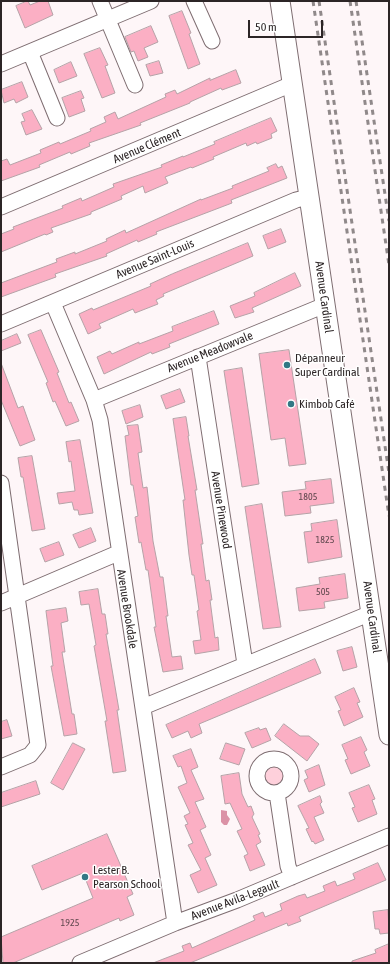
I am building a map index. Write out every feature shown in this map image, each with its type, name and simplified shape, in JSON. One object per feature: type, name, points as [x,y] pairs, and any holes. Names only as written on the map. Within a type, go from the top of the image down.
[{"type":"main road","name":"Avenue Cardinal","points":[[280,1],[389,735]]},
{"type":"street","points":[[100,1],[135,85]]},
{"type":"street","points":[[1,64],[151,1]]},
{"type":"street","points":[[194,1],[212,41]]},
{"type":"street","points":[[30,52],[57,118]]},
{"type":"street","name":"Avenue Clément","points":[[1,207],[292,84]]},
{"type":"street","name":"Avenue Saint-Louis","points":[[1,324],[296,200],[309,197]]},
{"type":"street","name":"Avenue Brookdale","points":[[53,303],[94,400],[100,420],[118,553],[143,707],[175,923]]},
{"type":"street","name":"Avenue Meadowvale","points":[[94,400],[325,304]]},
{"type":"street","name":"Avenue Pinewood","points":[[198,356],[244,664]]},
{"type":"street","points":[[1,483],[38,745],[30,755],[1,768]]},
{"type":"street","points":[[1,603],[118,553]]},
{"type":"street","points":[[143,707],[244,664],[371,613]]},
{"type":"street","points":[[277,793],[288,866],[292,877]]},
{"type":"street","name":"Avenue Avila-Legault","points":[[80,963],[175,923],[238,900],[389,836]]},
{"type":"shaded area","points":[[270,765],[278,765],[285,772],[285,780],[278,787],[270,787],[263,780],[263,772]]},
{"type":"shaded area","points":[[221,810],[227,811],[227,815],[230,819],[227,825],[224,825],[221,822]]},
{"type":"building","points":[[28,1],[30,5],[40,1],[48,1],[53,15],[25,28],[16,6]]},
{"type":"building","points":[[182,11],[191,33],[189,34],[200,64],[188,69],[169,16]]},
{"type":"building","points":[[151,26],[158,42],[144,48],[148,57],[138,61],[134,51],[131,52],[125,37]]},
{"type":"building","points":[[100,48],[108,65],[105,66],[115,93],[102,98],[84,54]]},
{"type":"building","points":[[159,61],[163,73],[150,76],[146,65]]},
{"type":"building","points":[[71,62],[77,76],[59,83],[54,70]]},
{"type":"building","points":[[236,70],[241,83],[222,90],[221,88],[190,103],[140,123],[141,125],[89,143],[90,146],[71,154],[70,152],[39,165],[40,167],[1,181],[1,161],[7,159],[10,165],[41,153],[40,150],[59,142],[60,144],[91,131],[90,129],[106,122],[104,117],[115,112],[118,119],[166,97],[165,94],[175,90],[177,94],[210,78],[210,80]]},
{"type":"building","points":[[22,82],[28,97],[16,103],[14,99],[4,103],[1,90]]},
{"type":"building","points":[[81,91],[84,98],[81,99],[85,111],[69,117],[62,98]]},
{"type":"building","points":[[32,110],[42,129],[26,135],[21,122],[25,121],[22,114]]},
{"type":"building","points":[[271,118],[277,131],[271,134],[272,138],[247,146],[246,143],[213,157],[214,159],[165,177],[168,183],[145,193],[143,186],[121,196],[122,199],[91,212],[91,214],[51,228],[53,232],[1,252],[1,234],[14,229],[13,227],[63,208],[62,206],[81,198],[82,201],[114,187],[113,184],[162,167],[161,165],[215,144],[214,142]]},
{"type":"building","points":[[276,164],[278,168],[282,166],[287,178],[231,200],[232,203],[156,232],[157,234],[138,242],[137,240],[106,254],[107,256],[55,274],[56,277],[1,297],[1,283],[57,262],[56,259],[75,252],[75,254],[107,241],[106,239],[125,230],[126,233],[201,199],[233,188],[232,186],[269,171],[267,168]]},
{"type":"building","points":[[281,229],[286,242],[268,249],[263,236]]},
{"type":"building","points":[[248,243],[253,256],[163,294],[164,296],[156,300],[158,304],[135,313],[133,309],[99,324],[101,328],[88,334],[79,314],[92,308],[93,310],[151,286],[150,284],[172,274]]},
{"type":"building","points":[[295,273],[301,286],[252,308],[254,312],[235,318],[230,306],[255,296],[254,293]]},
{"type":"building","points":[[214,311],[219,324],[169,344],[170,347],[152,354],[151,352],[104,374],[97,357],[110,351],[112,354],[139,342],[139,344],[173,331],[172,327]]},
{"type":"building","points":[[41,330],[59,372],[57,373],[69,403],[71,402],[79,421],[66,426],[55,401],[53,402],[46,383],[48,382],[28,335]]},
{"type":"building","points":[[17,334],[21,343],[1,351],[1,341]]},
{"type":"building","points":[[289,350],[306,464],[289,466],[285,438],[271,440],[259,354]]},
{"type":"building","points":[[1,363],[18,408],[23,406],[35,440],[20,446],[1,400]]},
{"type":"building","points":[[242,368],[259,484],[242,487],[224,371]]},
{"type":"building","points":[[180,389],[185,402],[166,409],[161,396]]},
{"type":"building","points":[[140,405],[143,417],[126,424],[122,411]]},
{"type":"building","points":[[186,417],[197,490],[195,490],[203,544],[201,544],[206,581],[209,580],[215,638],[218,637],[219,650],[195,654],[193,641],[201,640],[197,611],[199,610],[194,575],[192,575],[189,555],[183,500],[185,500],[173,419]]},
{"type":"building","points":[[138,425],[142,452],[138,453],[143,488],[147,487],[153,541],[160,577],[163,577],[168,616],[166,616],[172,657],[181,656],[183,669],[163,672],[154,627],[156,627],[148,570],[146,570],[141,542],[139,543],[135,517],[138,516],[133,485],[131,485],[125,436],[129,435],[127,426]]},
{"type":"building","points":[[80,440],[93,513],[79,515],[78,510],[74,510],[72,502],[59,504],[57,493],[75,491],[71,461],[69,462],[66,442]]},
{"type":"building","points":[[32,456],[45,529],[32,531],[23,477],[21,477],[18,458]]},
{"type":"building","points":[[331,479],[334,503],[310,506],[311,513],[285,516],[282,492],[306,489],[305,482]]},
{"type":"building","points":[[262,504],[281,627],[263,629],[245,507]]},
{"type":"building","points":[[337,520],[342,557],[308,563],[304,532],[312,531],[311,524]]},
{"type":"building","points":[[91,528],[96,541],[79,548],[73,535]]},
{"type":"building","points":[[59,542],[64,555],[45,562],[40,549]]},
{"type":"building","points":[[345,574],[348,598],[324,602],[325,608],[299,611],[296,588],[320,584],[319,578]]},
{"type":"building","points":[[98,589],[102,614],[105,614],[108,634],[106,634],[119,710],[117,710],[126,771],[113,773],[105,721],[107,721],[94,646],[96,645],[89,604],[81,605],[79,592]]},
{"type":"building","points":[[66,608],[68,621],[61,623],[65,652],[62,652],[72,714],[74,714],[77,734],[64,736],[51,666],[53,666],[46,611]]},
{"type":"building","points":[[352,647],[357,667],[343,671],[337,651]]},
{"type":"building","points":[[315,659],[321,673],[199,724],[202,733],[191,738],[188,731],[172,738],[166,725]]},
{"type":"building","points":[[354,688],[360,702],[357,703],[363,717],[344,726],[338,711],[341,710],[335,697]]},
{"type":"building","points":[[7,720],[12,736],[1,739],[1,722]]},
{"type":"building","points":[[284,724],[300,736],[309,736],[319,744],[307,761],[275,736]]},
{"type":"building","points":[[259,728],[260,730],[266,728],[271,740],[252,748],[245,733]]},
{"type":"building","points":[[361,737],[367,750],[364,752],[370,766],[351,774],[345,760],[348,759],[342,745]]},
{"type":"building","points":[[73,743],[85,749],[63,790],[51,783]]},
{"type":"building","points":[[226,743],[245,749],[239,765],[220,759]]},
{"type":"building","points":[[191,749],[198,767],[191,770],[204,799],[195,802],[206,827],[200,830],[211,855],[205,858],[217,885],[198,893],[190,875],[201,870],[188,845],[193,843],[185,825],[188,824],[184,816],[190,813],[178,787],[187,783],[181,766],[178,767],[173,756]]},
{"type":"building","points":[[319,765],[325,785],[309,792],[304,780],[308,778],[305,771]]},
{"type":"building","points":[[239,773],[242,794],[248,807],[251,806],[254,814],[252,817],[260,834],[258,835],[261,842],[256,845],[265,865],[250,871],[244,856],[248,854],[237,831],[242,829],[230,803],[225,804],[221,776]]},
{"type":"building","points":[[36,781],[40,794],[1,807],[1,793]]},
{"type":"building","points":[[369,785],[375,799],[372,800],[377,814],[358,822],[352,808],[355,807],[349,793]]},
{"type":"building","points":[[320,796],[322,802],[320,804],[324,813],[314,817],[324,840],[315,844],[313,841],[312,842],[306,829],[309,828],[298,806]]},
{"type":"building","points":[[107,834],[133,894],[127,897],[134,915],[120,921],[119,918],[13,963],[3,963],[1,937],[93,898],[83,873],[42,890],[32,866]]},
{"type":"building","points":[[378,863],[386,880],[299,917],[301,921],[288,926],[287,923],[190,963],[153,963],[184,951],[182,946],[190,943],[192,948],[255,920],[253,916],[263,912],[265,917],[282,910],[280,904],[298,896],[305,894],[307,898],[325,891],[323,886],[335,881],[337,886],[355,879],[353,874]]},
{"type":"building","points":[[388,910],[389,933],[380,934],[379,929],[375,929],[373,912]]},
{"type":"building","points":[[389,944],[389,963],[352,963],[352,961],[376,953],[375,950]]},
{"type":"railway","points":[[313,1],[389,516]]},
{"type":"railway","points":[[319,1],[389,473]]},
{"type":"railway","points":[[350,1],[389,265]]},
{"type":"railway","points":[[356,1],[389,221]]},
{"type":"place","name":"Dépanneur Super Cardinal","points":[[287,365]]},
{"type":"place","name":"Kimbob Café","points":[[291,404]]},
{"type":"place","name":"Lester B. Pearson School","points":[[85,877]]}]
